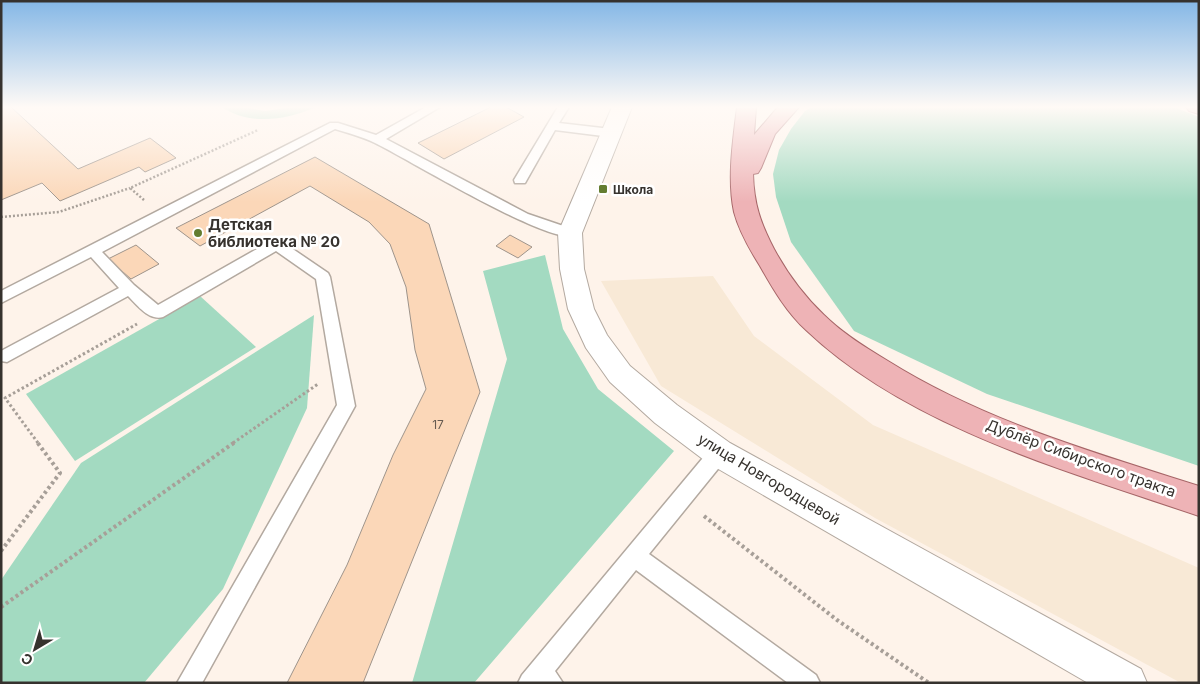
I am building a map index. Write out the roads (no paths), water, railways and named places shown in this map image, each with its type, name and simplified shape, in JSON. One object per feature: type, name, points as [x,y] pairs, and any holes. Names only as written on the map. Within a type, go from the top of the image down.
[{"type":"main road","name":"Дублёр Сибирского тракта","points":[[745,139],[743,189],[746,210],[755,234],[774,271],[815,323],[867,363],[929,399],[1035,445],[1199,500]]},
{"type":"main road","name":"Дублёр Сибирского тракта","points":[[743,189],[753,159],[763,139]]},
{"type":"street","name":"улица Новгородцевой","points":[[609,139],[570,233],[574,277],[581,309],[596,341],[620,374],[666,414],[719,453],[1127,683]]},
{"type":"lane","points":[[1,298],[307,139]]},
{"type":"lane","points":[[376,139],[523,217],[570,233]]},
{"type":"lane","points":[[520,180],[545,139]]},
{"type":"lane","points":[[93,251],[128,289],[157,313],[276,244],[323,277],[346,406],[189,683]]},
{"type":"lane","points":[[7,356],[128,289]]},
{"type":"lane","points":[[540,679],[634,556],[719,453]]},
{"type":"lane","points":[[634,556],[808,683]]},
{"type":"place","name":"Школа","points":[[603,189]]},
{"type":"place","name":"Детская библиотека № 20","points":[[198,233]]}]
